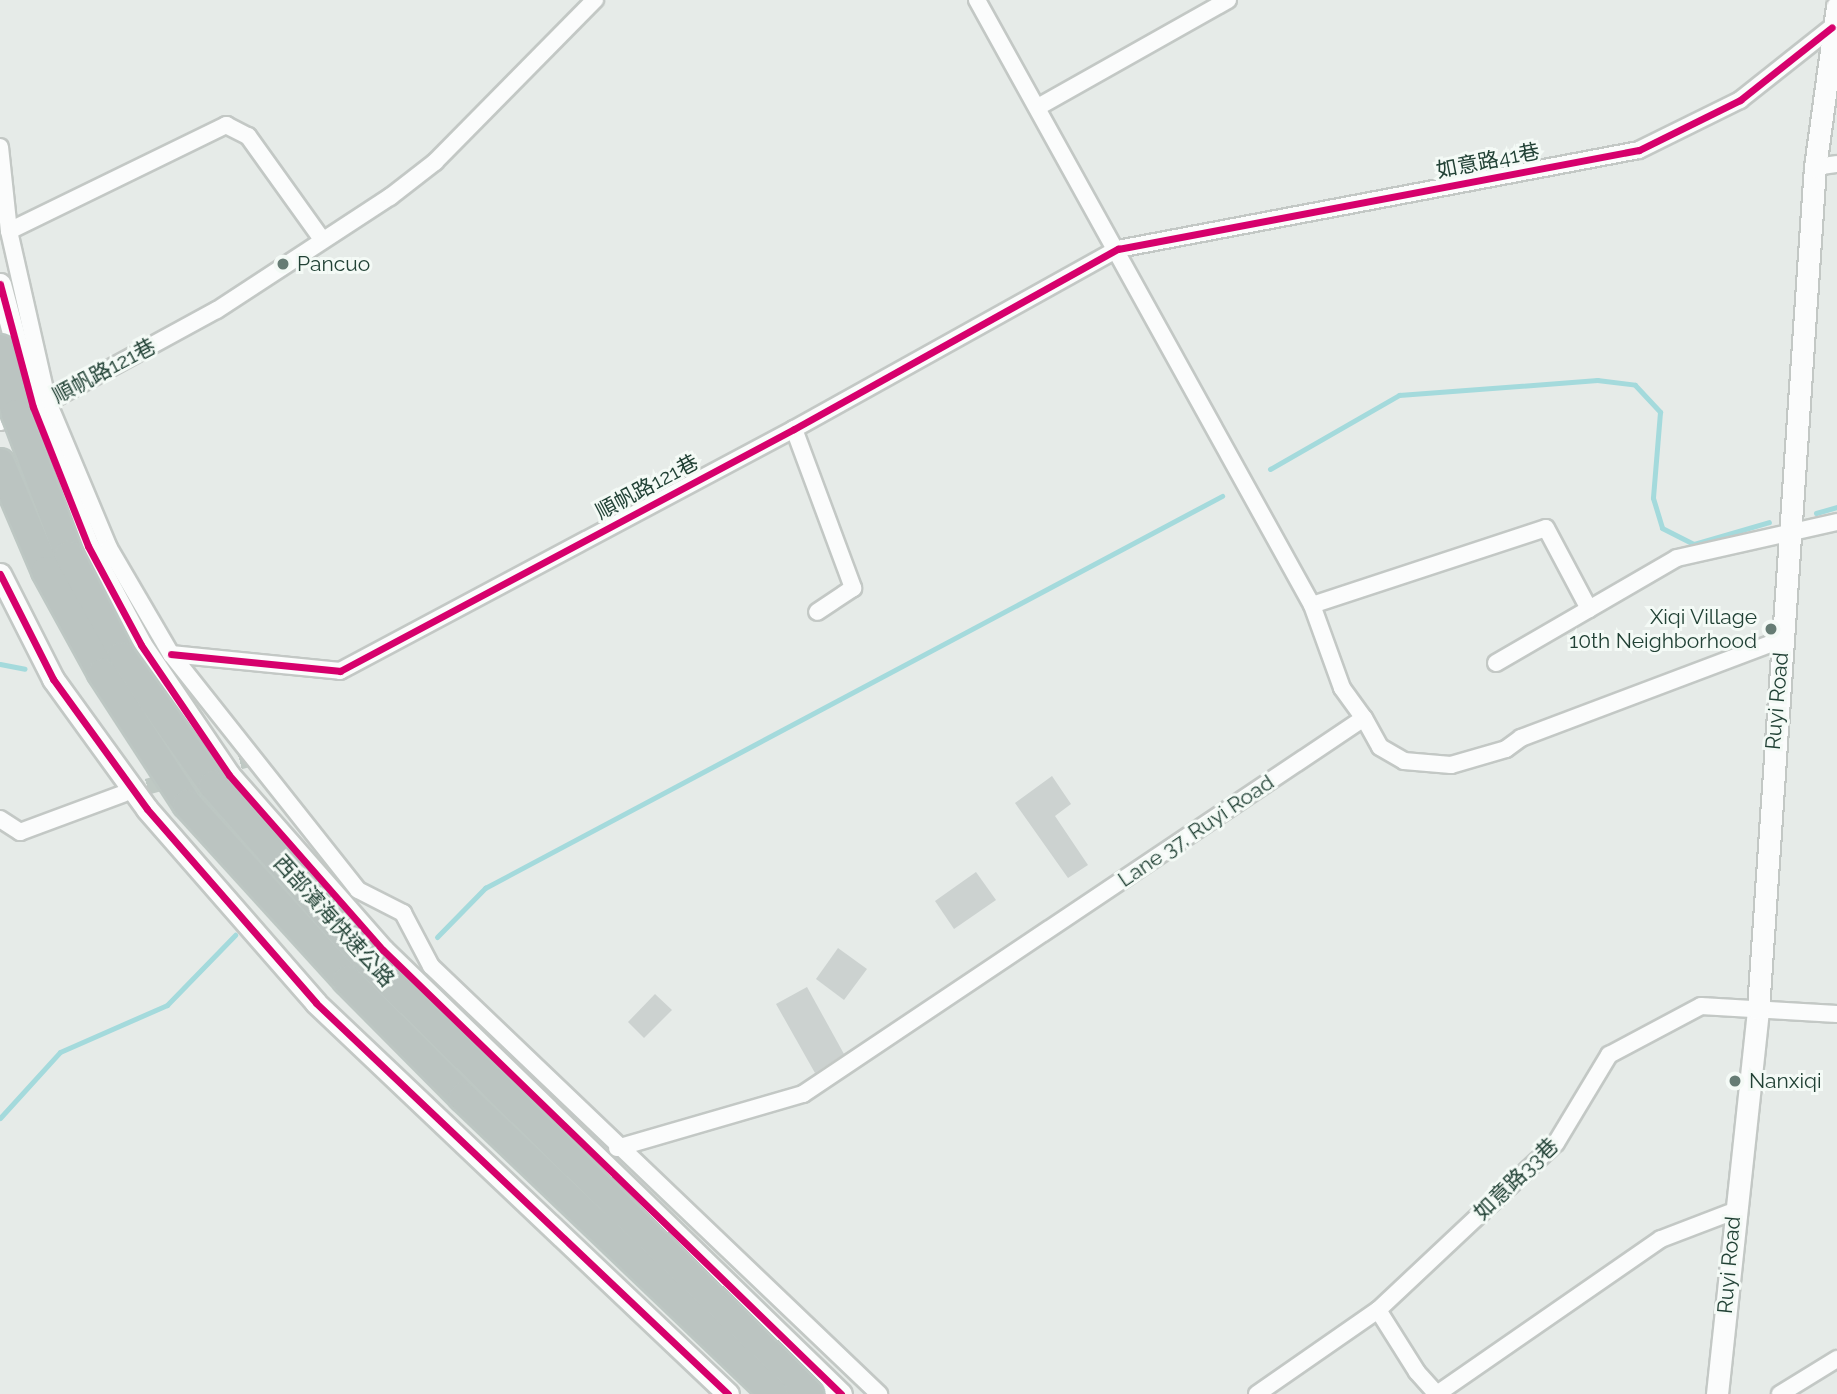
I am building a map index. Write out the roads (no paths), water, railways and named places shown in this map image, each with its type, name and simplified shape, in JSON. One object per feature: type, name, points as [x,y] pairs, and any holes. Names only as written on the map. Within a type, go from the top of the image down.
[{"type":"highway","name":"西部濱海快速公路","points":[[0,349],[16,414],[69,555],[121,656],[213,786],[376,969],[809,1394]]},
{"type":"highway","name":"西部濱海快速公路","points":[[0,463],[46,571],[102,673],[187,804],[347,980],[463,1097],[774,1394]]},
{"type":"street","name":"順帆路121巷","points":[[0,422],[41,404],[217,310],[321,238],[390,197],[435,162],[595,0]]},
{"type":"street","points":[[977,0],[1312,604],[1342,688],[1364,718],[1380,747],[1404,761],[1451,765],[1506,749],[1521,738],[1783,639]]},
{"type":"street","points":[[1038,107],[1228,0]]},
{"type":"street","name":"Ruyi Road","points":[[1714,1393],[1758,1009],[1783,639],[1793,534],[1815,167],[1835,17]]},
{"type":"street","name":"如意路41巷","points":[[1118,250],[1639,150],[1740,100],[1835,17]]},
{"type":"street","points":[[9,231],[226,125],[248,136],[321,238]]},
{"type":"street","points":[[0,147],[9,231],[41,404],[109,548],[171,654],[358,890],[403,913],[431,966],[617,1148],[878,1394]]},
{"type":"street","points":[[1815,167],[1837,164]]},
{"type":"street","name":"順帆路121巷","points":[[171,654],[340,671],[794,429],[1118,250]]},
{"type":"street","points":[[0,284],[88,547],[141,645],[229,775],[383,950],[841,1394]]},
{"type":"street","points":[[794,429],[853,588],[817,612]]},
{"type":"street","points":[[1496,663],[1677,558],[1837,522]]},
{"type":"street","points":[[1312,604],[1546,528],[1589,609]]},
{"type":"street","points":[[0,574],[53,679],[133,790],[316,1003],[728,1394]]},
{"type":"street","name":"Lane 37, Ruyi Road","points":[[617,1148],[803,1094],[1364,718]]},
{"type":"street","points":[[0,819],[20,832],[123,794]]},
{"type":"street","name":"如意路33巷","points":[[1257,1394],[1378,1310],[1556,1143],[1609,1055],[1701,1006],[1837,1014]]},
{"type":"street","points":[[1378,1310],[1417,1372],[1438,1394],[1661,1239],[1734,1211]]},
{"type":"street","points":[[1780,1394],[1837,1359]]},
{"type":"waterway","points":[[1270,469],[1399,395],[1597,380],[1635,385],[1660,412],[1653,498],[1662,528],[1694,544],[1769,522]]},
{"type":"waterway","points":[[437,937],[485,888],[1222,496]]},
{"type":"waterway","points":[[1816,513],[1837,507]]},
{"type":"waterway","points":[[0,664],[25,669]]},
{"type":"waterway","points":[[0,1118],[60,1052],[167,1005],[235,935]]},
{"type":"tunnel","points":[[124,793],[253,758]]},
{"type":"place","name":"Pancuo","points":[[283,264]]},
{"type":"place","name":"Xiqi Village 10th Neighborhood","points":[[1771,629]]},
{"type":"place","name":"Nanxiqi","points":[[1735,1081]]}]
